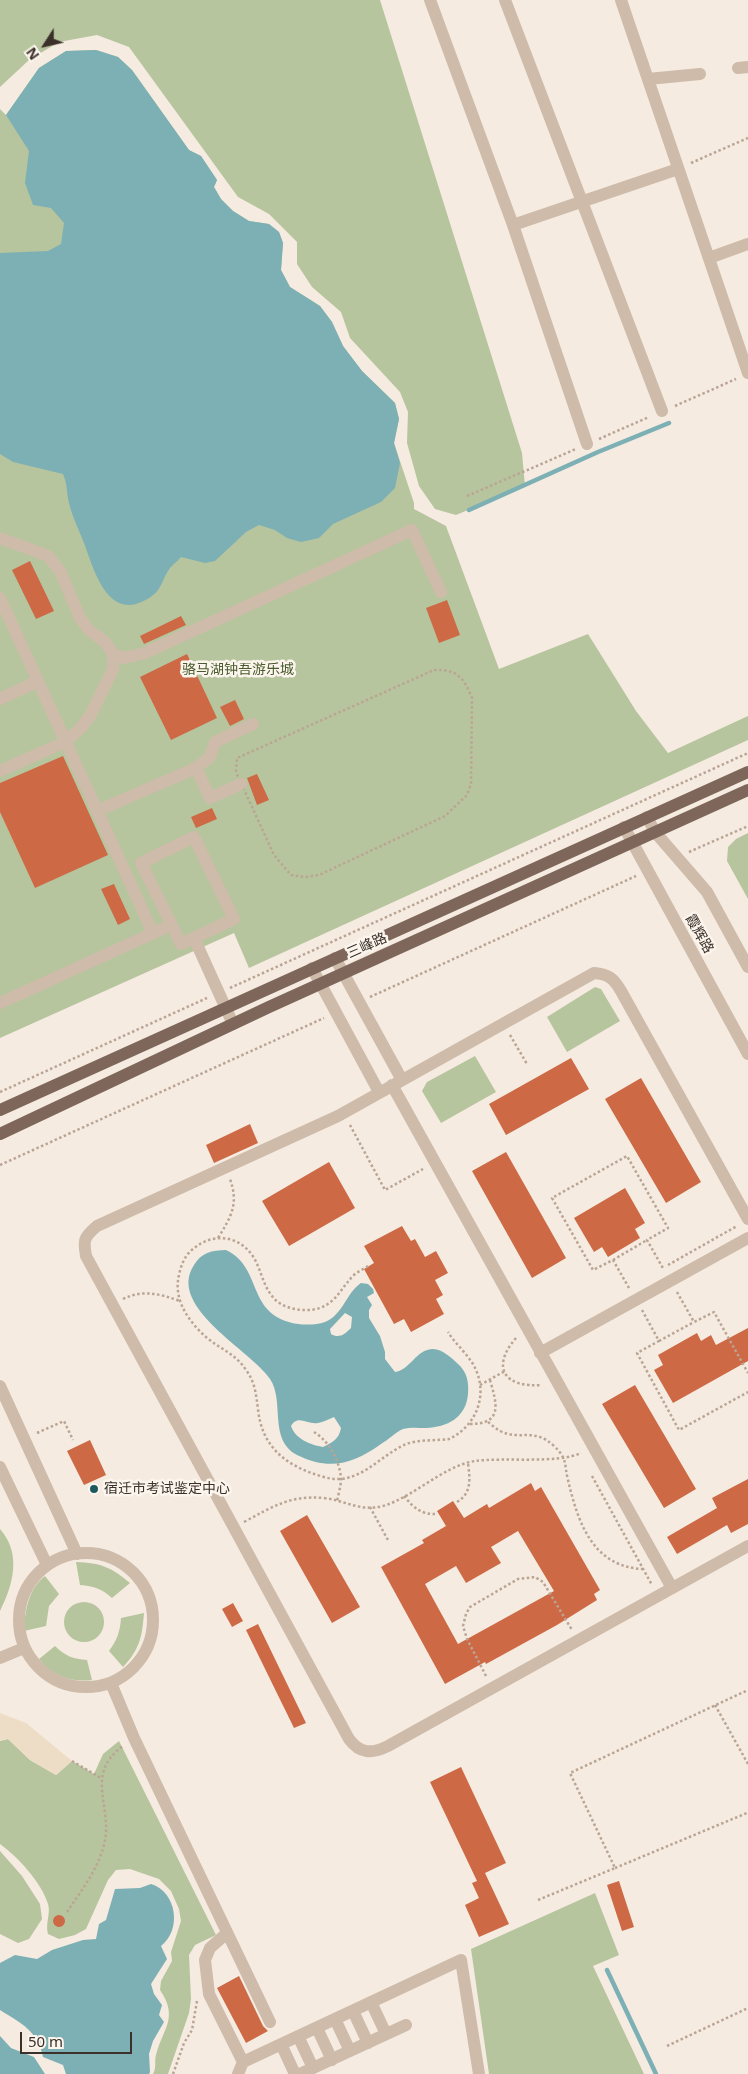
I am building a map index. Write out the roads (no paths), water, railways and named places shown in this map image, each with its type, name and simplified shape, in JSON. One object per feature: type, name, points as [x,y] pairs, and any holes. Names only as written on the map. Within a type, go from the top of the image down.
[{"type":"main road","name":"三峰路","points":[[0,1110],[748,772]]},
{"type":"main road","name":"三峰路","points":[[0,1134],[321,983],[748,790]]},
{"type":"street","points":[[430,0],[513,225],[587,444]]},
{"type":"street","points":[[505,0],[662,411]]},
{"type":"street","points":[[621,0],[709,258],[744,375]]},
{"type":"street","points":[[648,79],[700,74]]},
{"type":"street","points":[[513,225],[678,169]]},
{"type":"street","points":[[709,258],[748,244]]},
{"type":"street","points":[[113,654],[124,658],[145,653],[412,530],[441,592]]},
{"type":"street","points":[[0,538],[29,547],[48,556],[60,571],[80,618],[89,630],[105,642],[113,654],[113,669],[94,709],[80,729],[65,742],[0,771]]},
{"type":"street","points":[[0,598],[153,934]]},
{"type":"street","points":[[0,699],[38,682]]},
{"type":"street","points":[[97,811],[196,768],[210,757],[214,742],[253,724]]},
{"type":"street","points":[[196,768],[210,798],[241,784]]},
{"type":"street","name":"霞辉路","points":[[647,817],[655,832],[708,892],[748,967]]},
{"type":"street","name":"霞辉路","points":[[624,827],[748,1054]]},
{"type":"street","points":[[194,838],[234,919],[181,944],[171,925],[141,863],[194,838]]},
{"type":"street","points":[[0,1003],[171,925]]},
{"type":"street","points":[[194,938],[232,1024]]},
{"type":"street","points":[[335,958],[359,1002],[435,1162],[672,1588]]},
{"type":"street","points":[[312,968],[380,1092]]},
{"type":"street","points":[[748,1218],[613,978],[604,974],[594,973],[343,1112],[226,1168],[97,1226],[88,1234],[83,1243],[86,1256],[349,1739],[361,1751],[377,1752],[748,1546]]},
{"type":"street","points":[[540,1353],[748,1238]]},
{"type":"street","points":[[0,1386],[77,1554]]},
{"type":"street","points":[[0,1467],[47,1565]]},
{"type":"street","points":[[85,1552],[107,1556],[127,1566],[142,1582],[152,1603],[154,1625],[149,1647],[137,1666],[119,1680],[98,1688],[75,1688],[54,1680],[36,1667],[24,1648],[18,1626],[20,1604],[29,1583],[47,1565],[63,1556],[85,1552]]},
{"type":"street","points":[[0,1658],[24,1648]]},
{"type":"street","points":[[111,1683],[134,1738],[270,2022]]},
{"type":"street","points":[[227,1933],[210,1948],[205,1960],[209,1994],[243,2062]]},
{"type":"street","points":[[238,2074],[243,2062],[462,1960],[479,2074]]},
{"type":"street","points":[[371,2002],[386,2034]]},
{"type":"street","points":[[352,2011],[368,2043]]},
{"type":"street","points":[[335,2019],[350,2051]]},
{"type":"street","points":[[300,2074],[406,2025]]},
{"type":"street","points":[[317,2028],[332,2060]]},
{"type":"street","points":[[298,2036],[313,2068]]},
{"type":"street","points":[[281,2044],[295,2074]]},
{"type":"water","points":[[96,50],[118,57],[132,70],[189,150],[201,156],[217,180],[214,187],[221,199],[233,211],[249,221],[269,224],[279,232],[283,243],[281,270],[290,287],[320,306],[332,322],[343,346],[362,371],[395,403],[399,419],[394,443],[400,463],[395,488],[381,502],[333,524],[319,538],[301,542],[287,538],[275,530],[259,525],[246,532],[215,561],[205,563],[181,557],[170,568],[158,590],[152,596],[137,604],[125,605],[114,600],[99,581],[72,513],[63,474],[13,462],[0,454],[0,253],[48,251],[61,244],[64,223],[51,208],[33,205],[25,183],[29,151],[6,115],[39,68],[66,51]]},
{"type":"water","points":[[226,1250],[238,1258],[246,1268],[262,1302],[270,1312],[281,1319],[298,1324],[319,1324],[331,1319],[356,1287],[361,1283],[368,1284],[374,1293],[367,1297],[372,1305],[369,1310],[369,1318],[380,1336],[385,1359],[395,1372],[405,1368],[426,1350],[435,1349],[446,1354],[464,1370],[467,1378],[468,1394],[464,1409],[454,1420],[448,1423],[434,1427],[403,1429],[371,1451],[341,1463],[320,1463],[297,1455],[288,1448],[283,1440],[274,1388],[270,1379],[215,1327],[201,1312],[192,1297],[188,1281],[194,1265],[204,1255]],"holes":[[[345,1313],[352,1317],[351,1328],[339,1336],[331,1334],[330,1329]],[[334,1417],[341,1428],[339,1435],[335,1440],[323,1447],[300,1438],[291,1426],[300,1420],[318,1423]]]},
{"type":"water","points":[[151,1884],[160,1888],[171,1903],[174,1921],[168,1939],[161,1946],[167,1959],[151,1984],[154,1994],[162,2005],[159,2015],[164,2022],[153,2041],[149,2054],[150,2072],[149,2074],[66,2074],[63,2065],[43,2057],[41,2048],[28,2029],[0,2010],[0,1963],[15,1955],[37,1959],[52,1950],[83,1940],[96,1939],[99,1924],[106,1920],[115,1889],[140,1888]]},
{"type":"water","points":[[0,2036],[11,2048],[34,2057],[45,2074],[0,2074]]},
{"type":"waterway","points":[[469,510],[598,452],[669,423]]},
{"type":"waterway","points":[[607,1970],[656,2074]]},
{"type":"place","name":"宿迁市考试鉴定中心","points":[[94,1489]]},
{"type":"park label","name":"骆马湖钟吾游乐城","points":[[238,670]]}]
